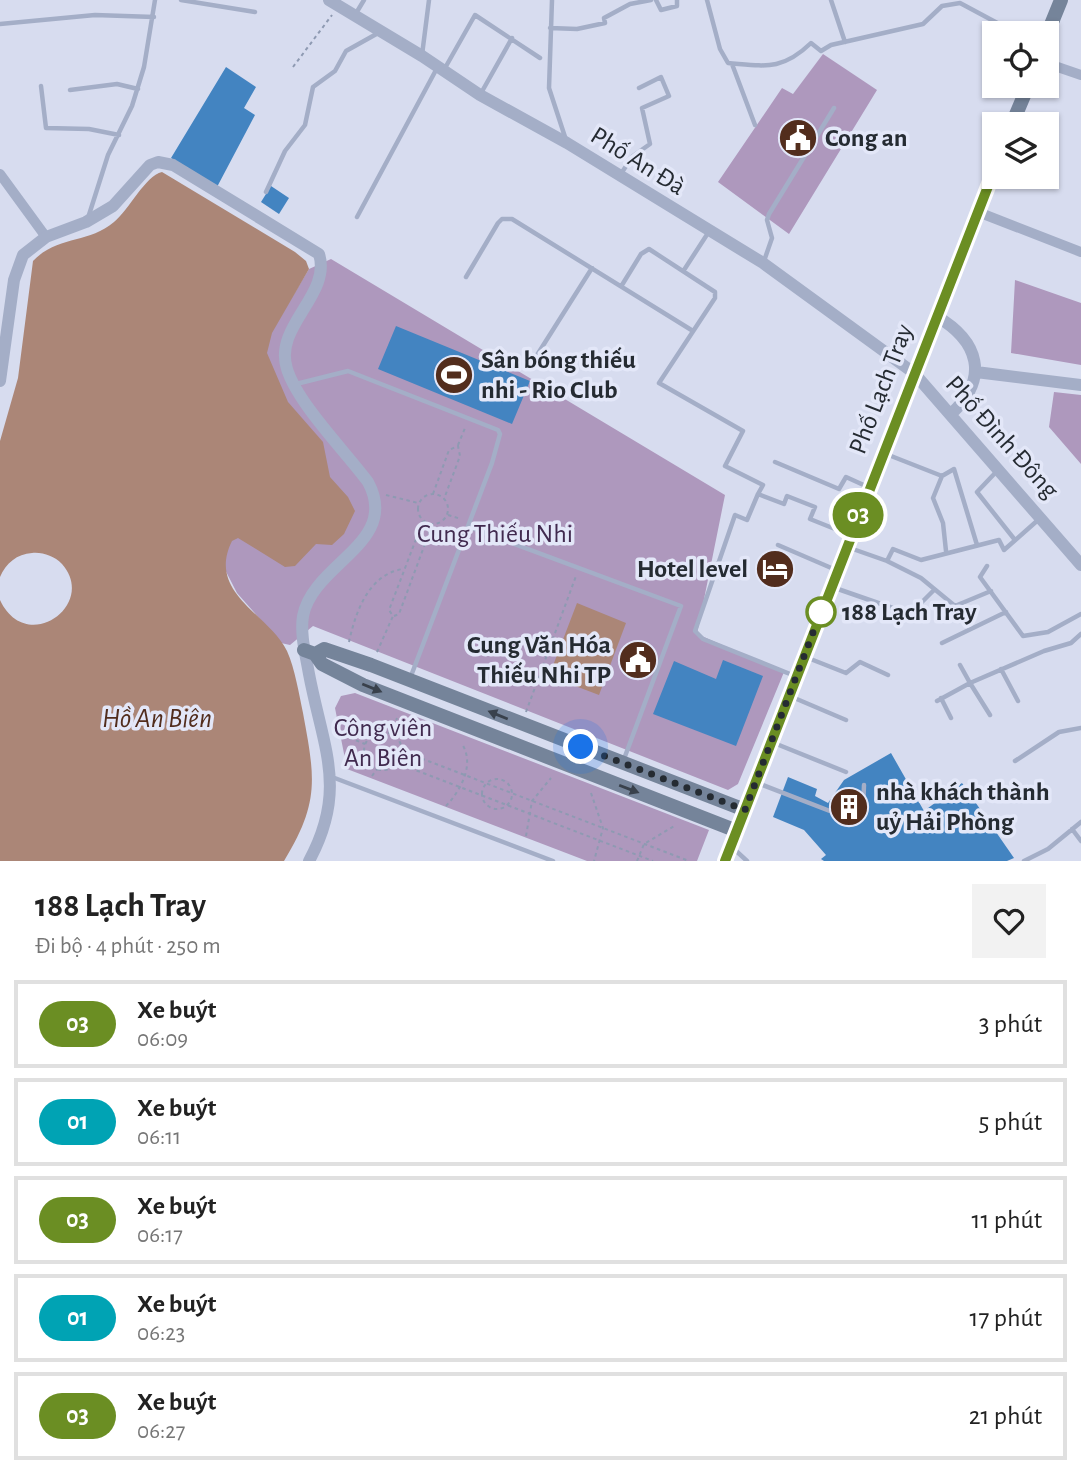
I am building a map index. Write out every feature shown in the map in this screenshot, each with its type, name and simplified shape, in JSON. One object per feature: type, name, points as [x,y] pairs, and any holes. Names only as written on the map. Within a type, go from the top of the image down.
[{"type":"main road","points":[[1053,21],[1062,0]]},
{"type":"main road","name":"Phố Lạch Tray","points":[[725,861],[987,189]]},
{"type":"main road","points":[[310,652],[324,649],[745,810]]},
{"type":"main road","points":[[310,652],[323,664],[363,685],[737,831]]},
{"type":"main road","points":[[516,745],[524,726]]},
{"type":"street","name":"Phố An Đà","points":[[334,2],[480,95],[567,143],[763,263],[914,373]]},
{"type":"street","points":[[1059,67],[1081,75]]},
{"type":"street","points":[[0,382],[14,280],[23,255],[46,237],[86,222],[113,206],[142,170],[150,165],[166,163],[319,254],[320,276],[287,339],[285,362],[294,385],[376,495],[376,511],[371,529],[326,577],[303,616],[331,777],[331,801],[323,835],[309,861]]},
{"type":"street","points":[[0,174],[46,237]]},
{"type":"street","points":[[978,212],[1081,252]]},
{"type":"street","points":[[936,316],[961,336],[970,348],[976,372],[975,384],[967,400],[951,414]]},
{"type":"street","points":[[976,372],[1081,385]]},
{"type":"street","name":"Phố Đình Đông","points":[[914,373],[1000,468],[1081,565]]},
{"type":"lane","points":[[86,222],[108,155],[138,89],[154,17],[155,0]]},
{"type":"lane","points":[[181,0],[255,12]]},
{"type":"lane","points":[[355,15],[364,0]]},
{"type":"lane","points":[[422,56],[429,0]]},
{"type":"lane","points":[[552,0],[549,88],[567,143]]},
{"type":"lane","points":[[550,28],[577,29],[604,23],[604,18],[629,2],[654,0],[660,10],[677,6],[677,0]]},
{"type":"lane","points":[[707,0],[720,49],[728,63],[732,64],[765,66],[794,59],[811,43],[821,51],[845,42],[923,24],[942,6],[960,3],[994,21]]},
{"type":"lane","points":[[831,0],[845,42]]},
{"type":"lane","points":[[0,24],[94,15],[154,17]]},
{"type":"lane","points":[[357,217],[440,70],[475,15],[540,58]]},
{"type":"lane","points":[[265,192],[285,151],[305,125],[313,88],[335,71],[346,51],[381,32]]},
{"type":"lane","points":[[480,95],[512,38]]},
{"type":"lane","points":[[732,64],[755,125]]},
{"type":"lane","points":[[620,176],[633,156],[650,144],[642,108],[670,96],[662,76],[639,88]]},
{"type":"lane","points":[[70,90],[117,84],[138,89]]},
{"type":"lane","points":[[41,86],[46,128],[89,129],[119,135]]},
{"type":"lane","points":[[763,263],[772,238],[767,220],[769,214],[834,108]]},
{"type":"lane","points":[[466,277],[498,223],[507,218],[622,285],[693,331]]},
{"type":"lane","points":[[684,270],[709,232]]},
{"type":"lane","points":[[622,285],[641,254],[649,249],[712,289],[716,295],[659,383],[743,431],[725,466],[763,485],[747,520],[735,516],[695,631],[703,639],[795,676]]},
{"type":"lane","points":[[532,363],[592,268]]},
{"type":"lane","points":[[294,385],[348,371],[498,430],[498,447],[410,681]]},
{"type":"lane","points":[[883,453],[942,476]]},
{"type":"lane","points":[[775,462],[839,489],[846,477],[869,488]]},
{"type":"lane","points":[[1000,468],[976,492],[1015,540]]},
{"type":"lane","points":[[946,551],[943,523],[933,498],[942,476],[954,469],[977,545]]},
{"type":"lane","points":[[758,494],[784,504],[787,496],[815,507],[810,519],[921,578],[933,591],[954,606],[991,591]]},
{"type":"lane","points":[[887,561],[893,549],[921,560],[946,551],[999,540],[1004,550],[1042,517]]},
{"type":"lane","points":[[469,527],[681,606],[622,763]]},
{"type":"lane","points":[[778,545],[837,570]]},
{"type":"lane","points":[[987,566],[980,577],[1023,636],[1048,632],[1081,614]]},
{"type":"lane","points":[[831,586],[910,614],[933,591]]},
{"type":"lane","points":[[942,643],[1006,611]]},
{"type":"lane","points":[[951,718],[939,700],[1001,669],[1071,643],[1081,634]]},
{"type":"lane","points":[[804,656],[846,673],[860,662],[888,675]]},
{"type":"lane","points":[[960,665],[990,715]]},
{"type":"lane","points":[[1001,669],[1018,701]]},
{"type":"lane","points":[[788,695],[846,720]]},
{"type":"lane","points":[[1015,761],[1059,732],[1081,728]]},
{"type":"lane","points":[[770,741],[846,772]]},
{"type":"lane","points":[[331,777],[553,861]]},
{"type":"lane","points":[[756,782],[848,818],[855,817],[863,810],[864,785]]},
{"type":"lane","points":[[1024,861],[1048,849],[1081,822]]},
{"type":"lane","points":[[1072,829],[1081,841]]},
{"type":"lane","points":[[731,846],[747,861]]},
{"type":"path","points":[[293,67],[334,2]]},
{"type":"path","points":[[444,499],[433,494],[423,497],[418,512],[423,521],[432,525],[442,522],[447,515],[444,499],[460,456],[458,446],[465,428]]},
{"type":"path","points":[[433,494],[449,450],[458,446]]},
{"type":"path","points":[[384,494],[419,503]]},
{"type":"path","points":[[447,515],[461,519]]},
{"type":"path","points":[[393,616],[389,610],[423,521]]},
{"type":"path","points":[[376,653],[393,616],[399,614],[432,525]]},
{"type":"path","points":[[349,642],[360,602],[377,583],[393,572],[404,570]]},
{"type":"path","points":[[524,726],[526,710],[576,575]]},
{"type":"path","points":[[390,734],[397,718]]},
{"type":"path","points":[[390,734],[400,742],[402,751],[397,763],[390,768],[377,769],[365,756],[366,744],[373,735],[390,734]]},
{"type":"path","points":[[343,735],[366,744]]},
{"type":"path","points":[[446,806],[465,775],[467,752],[462,744]]},
{"type":"path","points":[[402,751],[689,861]]},
{"type":"path","points":[[397,763],[653,861]]},
{"type":"path","points":[[372,776],[377,769]]},
{"type":"path","points":[[526,836],[532,801],[551,778]]},
{"type":"path","points":[[506,806],[493,809],[485,804],[482,796],[486,783],[495,779],[504,781],[512,793]]},
{"type":"path","points":[[506,806],[512,793]]},
{"type":"path","points":[[591,793],[603,828],[594,861]]},
{"type":"path","points":[[637,861],[644,844],[676,825]]},
{"type":"green space","name":"Cong an","points":[[823,54],[877,90],[789,234],[718,182],[782,88],[793,94]]},
{"type":"green space","name":"Cung Thiếu Nhi","points":[[331,259],[725,495],[697,634],[784,672],[738,784],[728,790],[313,626],[290,645],[281,643],[237,593],[218,556],[282,408],[262,347],[309,269]]},
{"type":"green space","points":[[1015,280],[1081,303],[1081,365],[1011,353]]},
{"type":"green space","points":[[1054,392],[1081,395],[1081,464],[1049,427]]},
{"type":"green space","name":"Công viên An Biên","points":[[355,693],[709,830],[697,861],[587,861],[347,769],[335,708],[341,696]]},
{"type":"water","name":"Hồ An Biên","points":[[162,172],[295,252],[306,261],[309,269],[272,333],[267,353],[288,402],[323,442],[330,477],[348,497],[355,511],[344,534],[332,545],[316,544],[295,566],[285,567],[238,538],[232,541],[226,559],[227,575],[233,589],[278,638],[290,658],[310,755],[312,789],[309,805],[296,840],[284,861],[0,861],[0,600],[12,616],[26,624],[41,624],[54,618],[65,608],[71,595],[71,580],[62,564],[44,554],[32,553],[17,557],[5,567],[0,577],[0,441],[18,378],[33,261],[53,247],[104,229],[120,217],[149,180]]},
{"type":"water","points":[[577,603],[626,623],[599,695],[549,676]]},
{"type":"building","points":[[226,67],[256,87],[244,108],[255,115],[217,187],[171,158]]},
{"type":"building","points":[[271,186],[289,198],[279,214],[261,202]]},
{"type":"building","name":"Sân bóng thiếu nhi - Rio Club","points":[[396,326],[530,381],[512,424],[378,369]]},
{"type":"building","points":[[723,660],[763,676],[736,746],[653,714],[674,661],[716,679]]},
{"type":"building","name":"nhà khách thành uỷ Hải Phòng","points":[[891,753],[924,811],[962,783],[1014,858],[1007,861],[824,861],[821,859],[826,855],[804,830],[773,817],[788,777],[817,789],[815,796],[828,803],[844,780]]},
{"type":"bus line","name":"03","points":[[725,861],[987,189]]},
{"type":"place","name":"Cong an","points":[[798,138]]},
{"type":"place","name":"Sân bóng thiếu nhi - Rio Club","points":[[454,375]]},
{"type":"place","name":"Hotel level","points":[[775,569]]},
{"type":"place","name":"188 Lạch Tray","points":[[821,612]]},
{"type":"place","name":"Cung Văn Hóa Thiếu Nhi TP","points":[[638,660]]},
{"type":"place","name":"nhà khách thành uỷ Hải Phòng","points":[[849,807]]},
{"type":"route","points":[[581,747],[745,810],[824,604],[821,612]]}]
